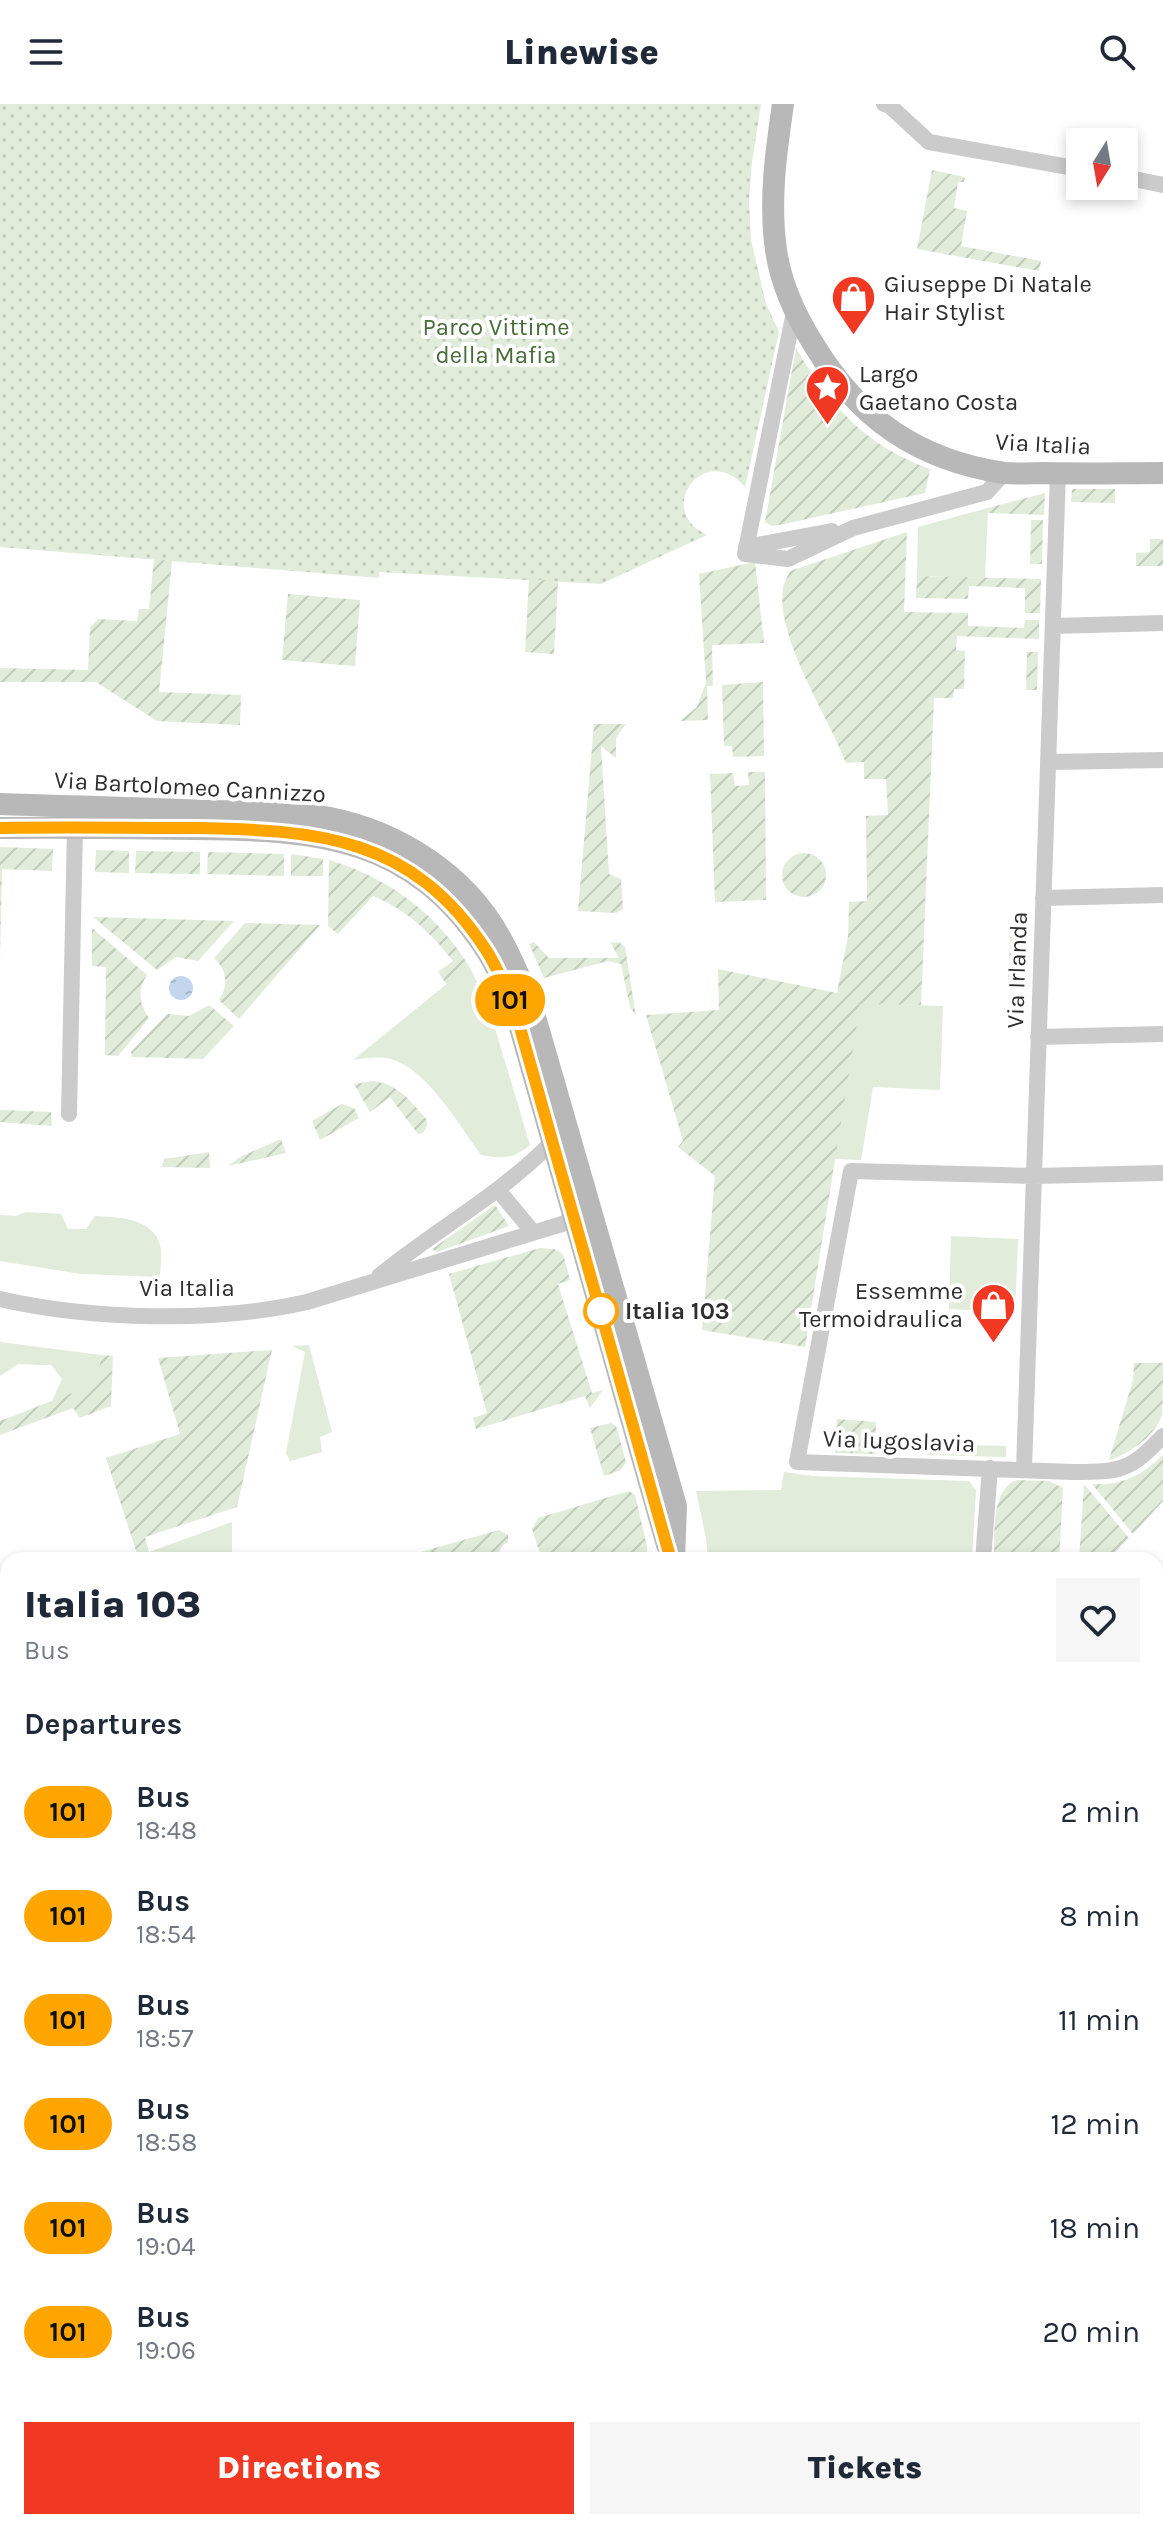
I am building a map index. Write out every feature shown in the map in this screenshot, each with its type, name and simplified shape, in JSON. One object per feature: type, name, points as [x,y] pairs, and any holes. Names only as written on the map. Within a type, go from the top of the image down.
[{"type":"street","name":"Via Italia","points":[[783,104],[773,220],[776,252],[794,312],[844,388],[876,421],[914,445],[957,462],[1004,473],[1163,473]]},
{"type":"street","points":[[884,104],[929,142],[1066,166]]},
{"type":"street","points":[[1138,180],[1163,185]]},
{"type":"street","points":[[794,312],[745,554],[788,559],[853,528],[987,492],[1004,473]]},
{"type":"street","name":"Via Irlanda","points":[[1024,1469],[1058,473]]},
{"type":"street","points":[[1053,626],[1163,623]]},
{"type":"street","points":[[1048,762],[1163,760]]},
{"type":"street","name":"Via Bartolomeo Cannizzo","points":[[0,804],[260,812],[327,818],[363,826],[413,849],[449,875],[473,899],[499,935],[531,1003],[676,1506],[673,1552]]},
{"type":"street","points":[[69,1114],[75,827]]},
{"type":"street","name":"Via Bartolomeo Cannizzo","points":[[0,828],[254,830],[315,835],[351,843],[380,855],[410,872],[461,916],[487,952],[515,1010],[671,1552]]},
{"type":"street","points":[[1043,898],[1163,895]]},
{"type":"street","points":[[1038,1037],[1163,1034]]},
{"type":"street","points":[[371,1282],[527,1168],[551,1143]]},
{"type":"street","name":"Via Iugoslavia","points":[[1163,1173],[1034,1176],[851,1171],[797,1462],[1117,1471],[1148,1453],[1163,1436]]},
{"type":"street","points":[[498,1190],[533,1232]]},
{"type":"street","name":"Via Italia","points":[[0,1299],[65,1310],[201,1316],[240,1314],[307,1302],[575,1220]]},
{"type":"street","points":[[984,1552],[990,1468]]},
{"type":"green space","name":"Parco Vittime della Mafia","points":[[0,104],[761,104],[749,201],[751,240],[766,304],[779,332],[745,487],[730,475],[715,471],[701,475],[691,484],[685,496],[685,510],[691,524],[707,535],[601,584],[379,572],[379,578],[0,547]]},
{"type":"green space","points":[[932,170],[965,177],[964,182],[958,182],[954,208],[967,211],[961,246],[1041,261],[1039,271],[917,249]]},
{"type":"green space","points":[[796,348],[822,388],[852,422],[887,449],[930,469],[925,493],[784,524],[772,526],[765,522]]},
{"type":"green space","points":[[1072,489],[1115,489],[1115,503],[1071,502]]},
{"type":"green space","points":[[1045,493],[1044,515],[987,513],[988,508]]},
{"type":"green space","points":[[988,508],[985,578],[917,576],[918,527]]},
{"type":"green space","points":[[1031,520],[1043,520],[1042,564],[1030,564]]},
{"type":"green space","points":[[907,532],[904,612],[968,613],[968,626],[1024,628],[1025,620],[1039,620],[1039,639],[957,636],[956,650],[965,651],[964,689],[954,689],[953,698],[934,698],[921,1005],[860,1004],[805,1347],[702,1330],[715,1176],[678,1147],[683,1141],[646,1015],[719,1010],[718,969],[837,993],[848,936],[849,902],[867,901],[866,816],[888,815],[886,779],[864,779],[864,762],[846,763],[795,653],[787,630],[783,588],[790,571]]},
{"type":"green space","points":[[1150,539],[1163,539],[1163,566],[1136,566],[1136,553],[1150,552]]},
{"type":"green space","points":[[154,559],[172,561],[159,692],[241,695],[240,725],[157,721],[96,682],[0,682],[0,668],[88,670],[90,627],[98,619],[137,621],[139,609],[149,609]]},
{"type":"green space","points":[[755,562],[764,643],[712,645],[713,686],[707,686],[708,720],[680,721],[697,707],[706,682],[699,574]]},
{"type":"green space","points":[[917,576],[1041,579],[1040,613],[1025,613],[1025,588],[969,586],[968,599],[916,598]]},
{"type":"green space","points":[[529,579],[558,581],[554,654],[525,652]]},
{"type":"green space","points":[[288,594],[360,600],[355,666],[282,660]]},
{"type":"green space","points":[[1027,652],[1038,652],[1037,690],[1026,690]]},
{"type":"green space","points":[[763,682],[764,756],[733,757],[732,746],[724,746],[722,685]]},
{"type":"green space","points":[[594,724],[626,724],[616,738],[616,758],[601,746],[609,874],[621,879],[623,909],[616,913],[578,911]]},
{"type":"green space","points":[[748,772],[765,772],[766,900],[715,902],[710,774],[733,773],[735,786],[749,785]]},
{"type":"green space","points":[[0,847],[53,849],[52,871],[2,869],[0,960]]},
{"type":"green space","points":[[96,850],[129,851],[129,873],[95,872]]},
{"type":"green space","points":[[136,851],[200,852],[200,874],[135,873]]},
{"type":"green space","points":[[208,852],[284,854],[284,876],[207,874]]},
{"type":"green space","points":[[804,853],[819,860],[826,875],[819,890],[804,897],[789,890],[782,875],[789,860]]},
{"type":"green space","points":[[291,854],[323,859],[323,876],[291,876]]},
{"type":"green space","points":[[329,860],[371,876],[409,900],[442,930],[469,966],[447,985],[438,972],[453,961],[444,950],[407,915],[373,896],[338,934],[328,926]]},
{"type":"green space","points":[[93,917],[234,921],[198,961],[176,957],[157,970]]},
{"type":"green space","points":[[245,923],[320,925],[239,1019],[219,1000],[225,978],[214,958]]},
{"type":"green space","points":[[92,928],[147,975],[140,997],[149,1018],[118,1056],[105,1055],[106,967],[92,966]]},
{"type":"green space","points":[[1010,937],[1027,937],[1025,986],[1008,985]]},
{"type":"green space","points":[[534,942],[549,958],[619,958],[610,942],[620,943],[625,947],[636,1016],[630,1007],[621,964],[608,961],[544,978],[529,944]]},
{"type":"green space","points":[[469,966],[488,1005],[530,1145],[507,1157],[481,1155],[442,1100],[405,1065],[381,1058],[353,1060]]},
{"type":"green space","points":[[860,1003],[943,1006],[940,1090],[873,1087],[861,1160],[834,1159]]},
{"type":"green space","points":[[209,1005],[234,1026],[203,1059],[132,1057],[131,1052],[167,1014],[189,1016]]},
{"type":"green space","points":[[373,1081],[390,1086],[409,1100],[427,1120],[423,1133],[418,1134],[390,1097],[370,1112],[354,1084]]},
{"type":"green space","points":[[342,1104],[354,1108],[359,1118],[320,1140],[312,1121]]},
{"type":"green space","points":[[0,1110],[51,1112],[52,1126],[0,1122]]},
{"type":"green space","points":[[281,1139],[286,1153],[228,1166],[240,1157]]},
{"type":"green space","points":[[209,1152],[210,1168],[161,1167],[165,1159]]},
{"type":"green space","points":[[495,1205],[509,1226],[437,1252],[432,1249]]},
{"type":"green space","points":[[26,1212],[61,1214],[68,1229],[86,1229],[95,1216],[124,1218],[142,1224],[156,1236],[160,1245],[160,1277],[81,1274],[0,1261],[0,1215],[16,1216]]},
{"type":"green space","points":[[951,1236],[1018,1239],[1015,1312],[949,1309]]},
{"type":"green space","points":[[540,1248],[554,1249],[563,1254],[570,1280],[558,1284],[592,1393],[603,1390],[590,1408],[585,1396],[476,1429],[473,1418],[487,1413],[449,1274]]},
{"type":"green space","points":[[0,1342],[101,1355],[99,1383],[52,1401],[62,1379],[51,1365],[18,1364],[0,1376]]},
{"type":"green space","points":[[309,1345],[332,1432],[320,1437],[322,1452],[290,1461],[286,1453],[305,1352],[292,1346]]},
{"type":"green space","points":[[272,1350],[237,1507],[145,1537],[149,1552],[136,1552],[106,1458],[180,1434],[158,1358]]},
{"type":"green space","points":[[101,1355],[113,1356],[111,1406],[80,1418],[73,1408],[0,1435],[0,1421],[98,1383]]},
{"type":"green space","points":[[1134,1363],[1163,1363],[1162,1415],[1140,1444],[1109,1460],[1133,1380]]},
{"type":"green space","points":[[837,1419],[876,1422],[875,1454],[835,1453]]},
{"type":"green space","points":[[611,1423],[616,1426],[626,1462],[621,1470],[604,1476],[590,1428]]},
{"type":"green space","points":[[928,1444],[1006,1446],[1006,1457],[928,1455]]},
{"type":"green space","points":[[1163,1455],[1163,1501],[1133,1534],[1092,1484],[1130,1478]]},
{"type":"green space","points":[[784,1472],[813,1476],[969,1481],[976,1490],[972,1552],[707,1552],[696,1491],[781,1490]]},
{"type":"green space","points":[[1017,1480],[1049,1481],[1063,1488],[1059,1552],[994,1552],[998,1503],[1008,1485]]},
{"type":"green space","points":[[1084,1484],[1129,1538],[1116,1552],[1080,1552]]},
{"type":"green space","points":[[629,1491],[635,1495],[647,1552],[539,1552],[532,1529],[538,1518]]},
{"type":"green space","points":[[232,1522],[232,1552],[149,1552]]},
{"type":"green space","points":[[499,1530],[508,1535],[508,1542],[500,1552],[421,1552]]},
{"type":"water","points":[[181,976],[192,983],[193,988],[186,999],[181,1000],[170,993],[169,988],[176,977]]},
{"type":"bus line","name":"101","points":[[0,828],[254,830],[315,835],[351,843],[380,855],[410,872],[461,916],[487,952],[515,1010],[669,1552]]},
{"type":"place","name":"Giuseppe Di Natale Hair Stylist","points":[[853,337]]},
{"type":"place","name":"Largo Gaetano Costa","points":[[828,427]]},
{"type":"place","name":"Italia 103","points":[[601,1311]]},
{"type":"place","name":"Essemme Termoidraulica","points":[[994,1344]]}]
